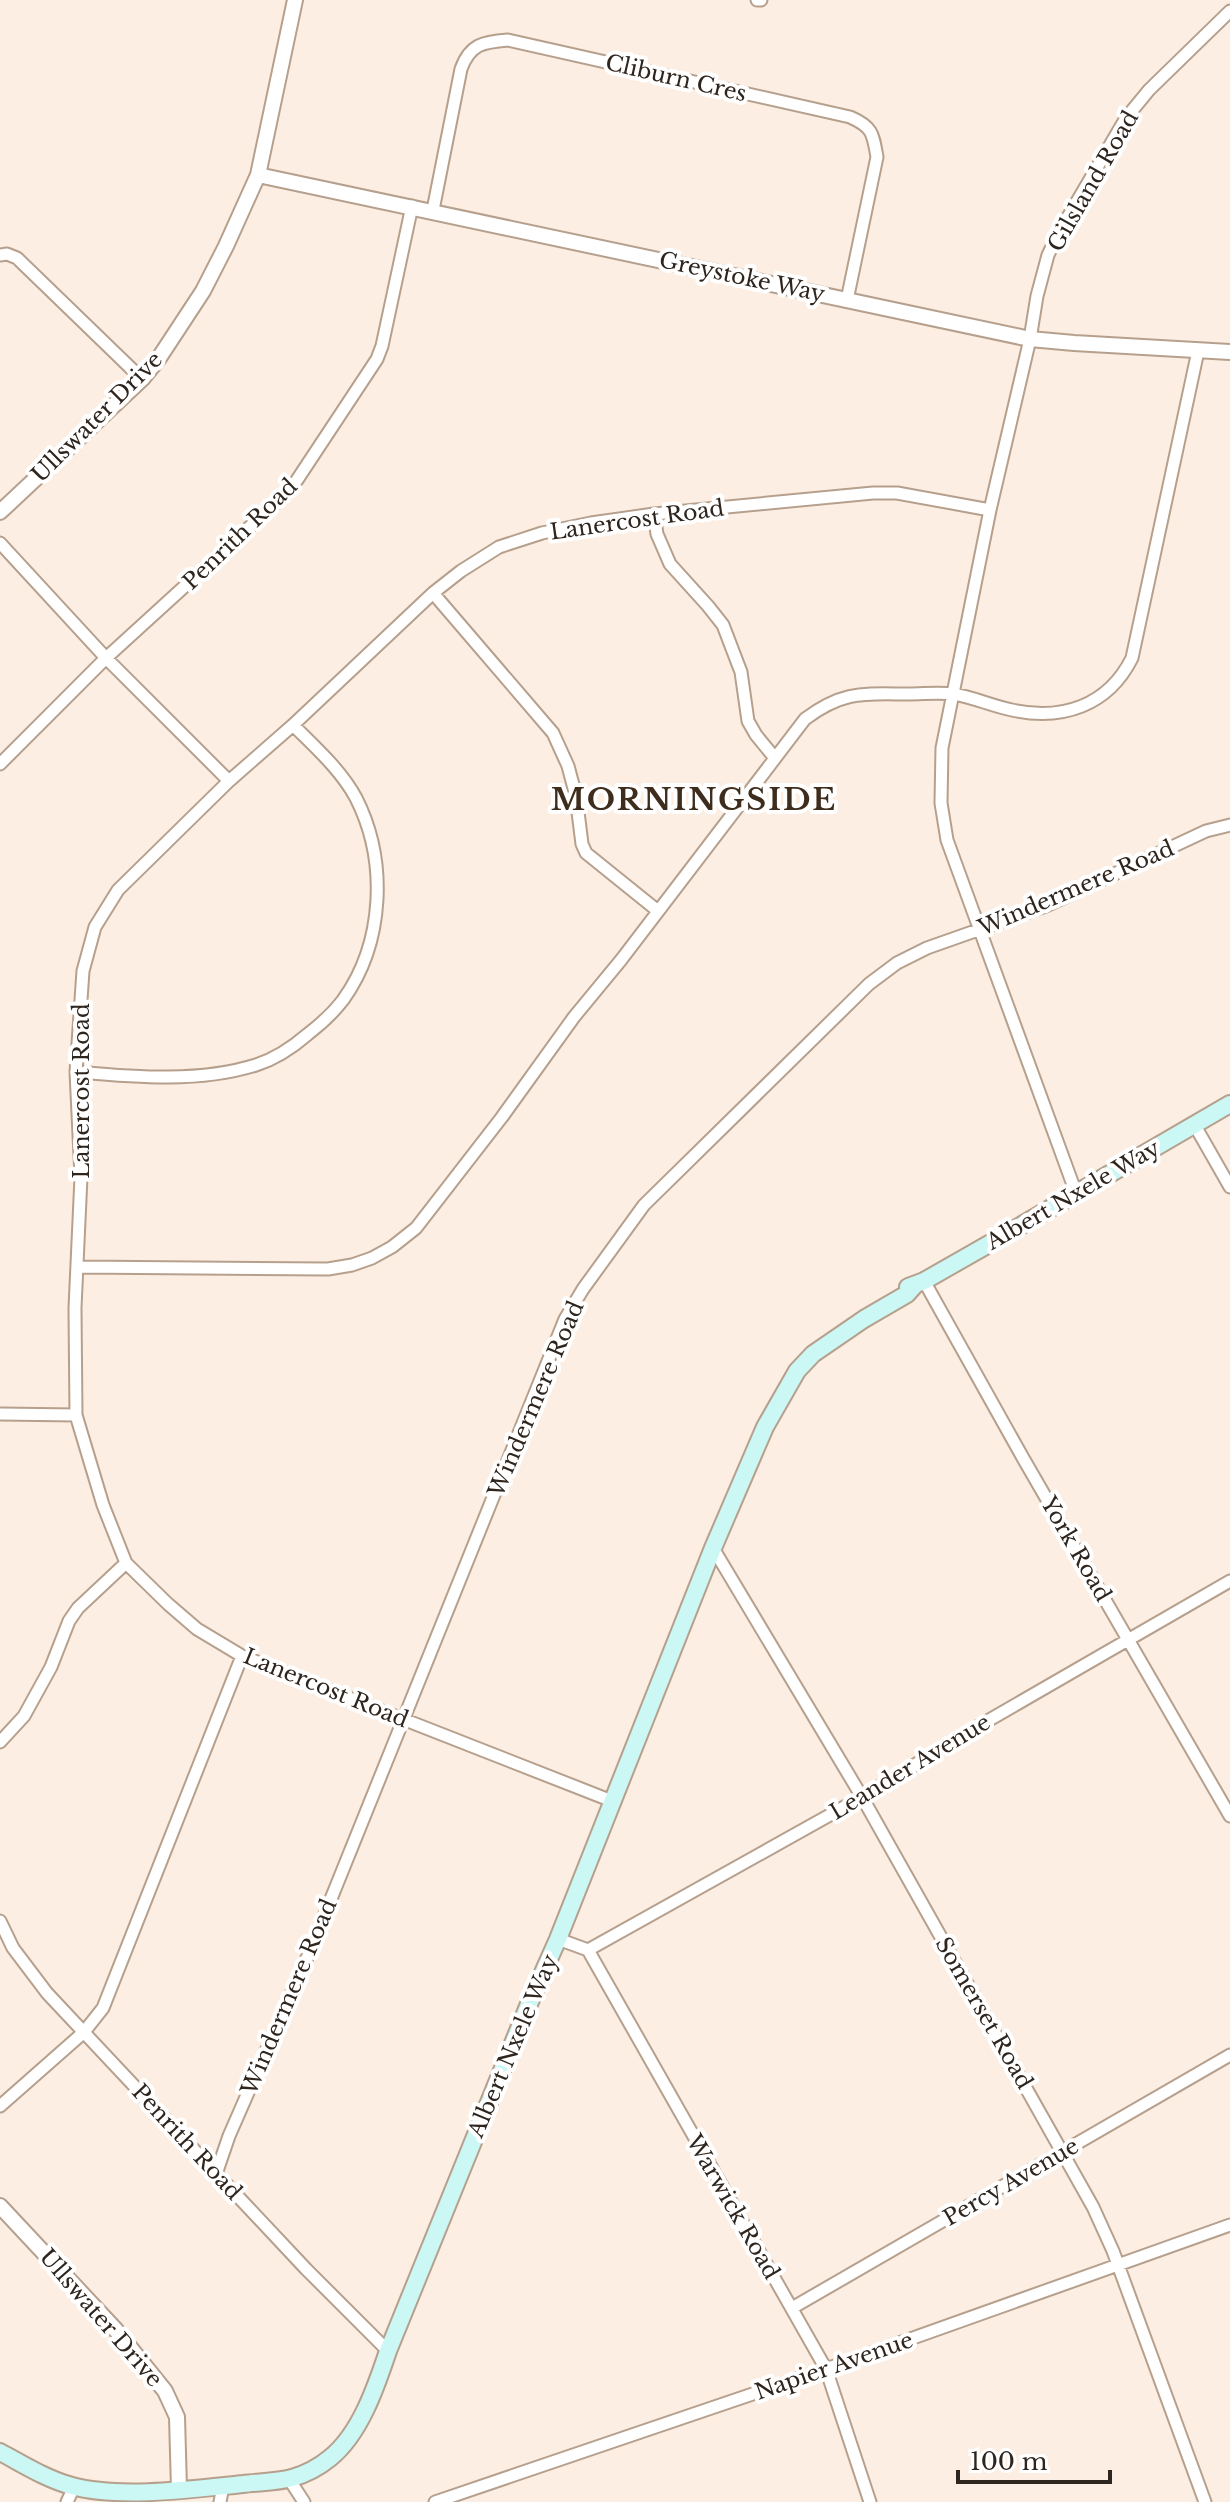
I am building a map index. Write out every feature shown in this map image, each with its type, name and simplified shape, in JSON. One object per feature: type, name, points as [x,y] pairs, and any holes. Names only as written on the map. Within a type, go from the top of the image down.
[{"type":"main road","name":"Albert Nxele Way","points":[[120,2492],[179,2489],[222,2494],[289,2479],[318,2467],[343,2446],[364,2411],[558,1939],[713,1548],[765,1427],[767,1411],[791,1366],[808,1348],[820,1344],[903,1288],[919,1283],[1230,1104]]},
{"type":"main road","points":[[0,2452],[53,2480],[70,2494],[120,2492]]},
{"type":"main road","points":[[97,2502],[120,2492]]},
{"type":"street","name":"Ullswater Drive","points":[[0,512],[142,379],[203,291],[258,175],[295,0]]},
{"type":"street","name":"Gilsland Road","points":[[1076,1193],[947,840],[941,803],[942,748],[990,510],[1048,255],[1126,118],[1149,90],[1227,19]]},
{"type":"street","name":"Cliburn Cres","points":[[433,210],[466,54],[491,42],[508,40],[850,117],[865,123],[874,136],[877,157],[847,300]]},
{"type":"street","name":"Greystoke Way","points":[[258,175],[1030,339],[1230,352]]},
{"type":"street","name":"Penrith Road","points":[[0,764],[106,658],[287,493],[306,468],[377,359],[412,206]]},
{"type":"street","points":[[0,255],[17,258],[142,379]]},
{"type":"street","points":[[78,1267],[328,1269],[362,1262],[392,1247],[416,1228],[574,1017],[805,719],[831,701],[857,694],[952,694],[1014,710],[1046,713],[1071,711],[1086,706],[1101,695],[1125,671],[1137,641],[1198,351]]},
{"type":"street","name":"Lanercost Road","points":[[612,1801],[242,1656],[197,1629],[126,1563],[103,1505],[76,1415],[75,1347],[81,1177],[76,1072],[83,971],[95,927],[118,890],[229,781],[433,593],[499,547],[542,533],[591,523],[873,493],[897,493],[990,510]]},
{"type":"street","points":[[654,514],[657,534],[670,564],[723,625],[741,672],[748,721],[774,757]]},
{"type":"street","points":[[0,543],[106,658],[229,781]]},
{"type":"street","points":[[433,593],[553,733],[568,766],[586,853],[658,911]]},
{"type":"street","points":[[76,1072],[134,1077],[187,1076],[226,1072],[258,1064],[301,1040],[344,999],[368,951],[375,917],[376,865],[373,843],[356,799],[344,780],[293,725]]},
{"type":"street","name":"Windermere Road","points":[[216,2174],[229,2136],[310,1951],[565,1319],[624,1231],[658,1190],[869,984],[897,963],[1046,906],[1206,831],[1230,825]]},
{"type":"street","points":[[1194,1124],[1230,1187]]},
{"type":"street","name":"York Road","points":[[919,1283],[1230,1816]]},
{"type":"street","points":[[0,1414],[76,1415]]},
{"type":"street","name":"Somerset Road","points":[[713,1548],[862,1797],[1063,2152],[1107,2236],[1205,2502]]},
{"type":"street","points":[[0,1742],[24,1716],[78,1608],[126,1563]]},
{"type":"street","name":"Leander Avenue","points":[[588,1950],[862,1797],[1230,1581]]},
{"type":"street","points":[[0,2106],[95,2021],[175,1831],[242,1656]]},
{"type":"street","name":"Penrith Road","points":[[0,1921],[29,1972],[216,2174],[388,2351]]},
{"type":"street","points":[[558,1939],[588,1950]]},
{"type":"street","name":"Warwick Road","points":[[588,1950],[826,2369],[870,2502]]},
{"type":"street","name":"Percy Avenue","points":[[792,2308],[1230,2055]]},
{"type":"street","name":"Ullswater Drive","points":[[0,2206],[115,2329],[165,2391],[177,2417],[179,2489]]},
{"type":"street","name":"Napier Avenue","points":[[435,2502],[826,2369],[1230,2225]]},
{"type":"street","points":[[289,2479],[304,2502]]},
{"type":"district","name":"MORNINGSIDE","points":[[694,799]]}]
